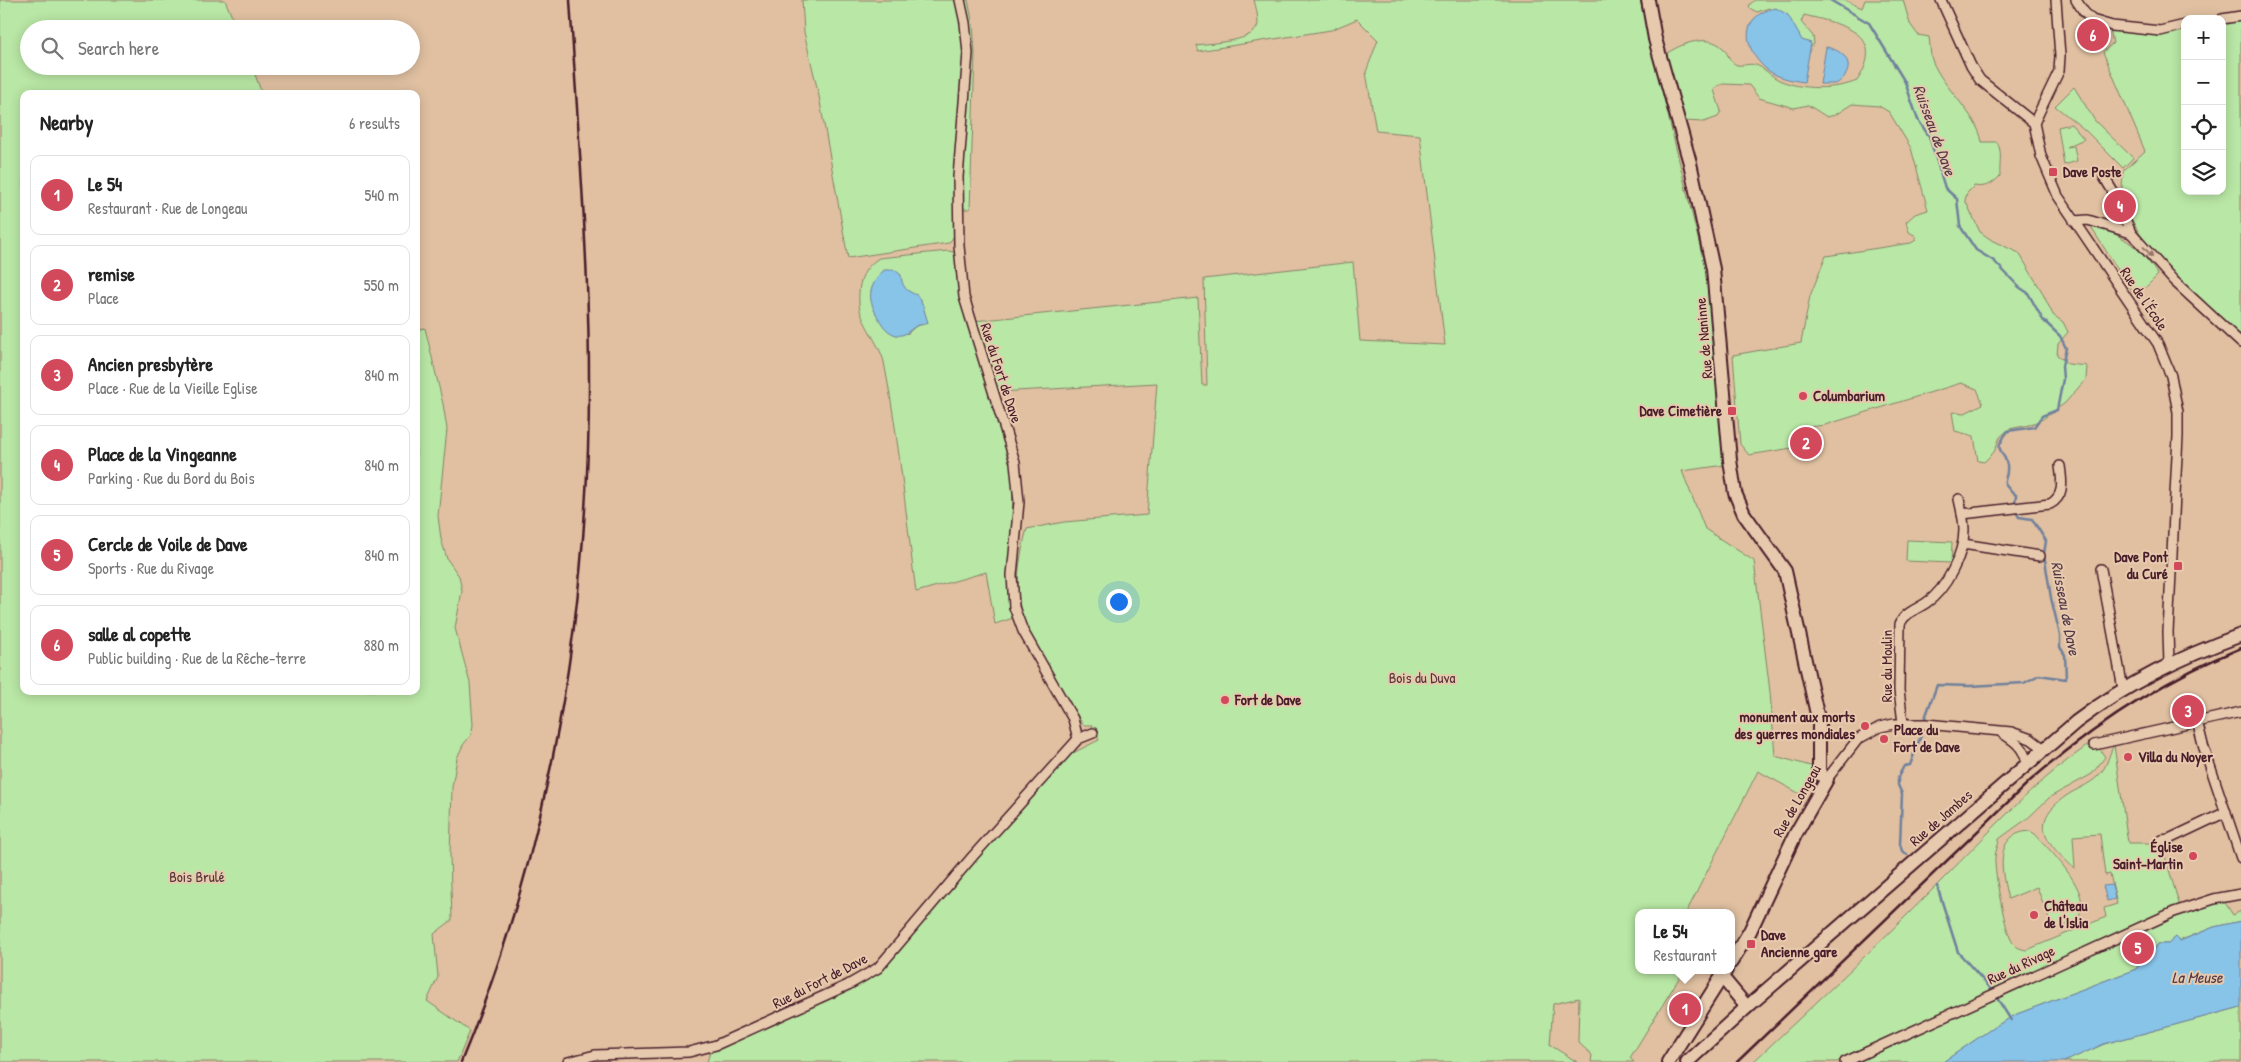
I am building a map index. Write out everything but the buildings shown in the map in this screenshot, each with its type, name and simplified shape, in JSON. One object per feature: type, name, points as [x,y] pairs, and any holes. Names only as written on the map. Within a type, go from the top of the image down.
[{"type":"street","name":"Rue du Fort de Dave","points":[[960,0],[965,23],[968,53],[958,177],[959,246],[964,297],[1015,462],[1019,502],[1012,575],[1014,608],[1023,631],[1073,719],[1078,738]]},
{"type":"street","name":"Rue de Naninne","points":[[1648,0],[1655,39],[1690,164],[1711,256],[1715,281],[1730,460],[1735,494],[1744,514],[1785,571],[1819,723],[1819,769],[1821,775],[1827,779]]},
{"type":"street","points":[[1941,0],[1971,66],[1980,80],[2034,123],[2056,78],[2060,64],[2056,0]]},
{"type":"street","points":[[2076,0],[2092,20],[2112,26],[2160,31],[2181,27]]},
{"type":"street","points":[[2226,18],[2241,16]]},
{"type":"street","name":"Rue de l'École","points":[[2034,123],[2040,156],[2058,196],[2158,344],[2171,376],[2178,412],[2178,436],[2167,641],[2169,664]]},
{"type":"street","points":[[2104,177],[2115,196],[2131,233],[2174,281],[2241,343]]},
{"type":"street","points":[[2074,220],[2088,220],[2131,233]]},
{"type":"street","points":[[1962,514],[2045,506],[2059,497],[2062,483],[2060,466]]},
{"type":"street","name":"Rue du Moulin","points":[[1903,723],[1899,690],[1900,624],[1904,616],[1927,603],[1940,592],[1947,582],[1963,544],[1964,529],[1959,499]]},
{"type":"street","points":[[1963,544],[2040,556]]},
{"type":"street","points":[[2101,569],[2123,689]]},
{"type":"street","name":"Rue de Jambes","points":[[1687,1062],[1747,1007],[2027,764],[2043,748],[2096,707],[2123,689],[2169,664],[2241,635]]},
{"type":"street","points":[[2094,745],[2241,712]]},
{"type":"street","points":[[2197,721],[2226,812],[2240,848],[2241,858]]},
{"type":"street","name":"Rue de Longeau","points":[[1735,955],[1750,931],[1795,835],[1827,779],[1858,739],[1880,727],[1903,723],[2002,733],[2011,732],[2021,735],[2043,748]]},
{"type":"street","name":"Rue du Fort de Dave","points":[[568,1062],[595,1056],[689,1052],[716,1045],[848,985],[878,968],[973,856],[1078,738],[1093,733]]},
{"type":"street","points":[[2002,733],[2024,751],[2027,764]]},
{"type":"street","points":[[2162,840],[2169,839],[2226,812]]},
{"type":"street","name":"Rue du Rivage","points":[[1845,1062],[2174,912],[2214,899],[2241,894]]},
{"type":"street","points":[[1668,1062],[1724,974],[1747,1007]]},
{"type":"green space","name":"Bois Brulé","points":[[0,0],[225,0],[233,20],[20,20],[20,75],[255,75],[261,90],[20,90],[20,695],[420,695],[420,329],[425,328],[447,429],[438,516],[441,539],[447,559],[459,576],[462,591],[455,628],[470,683],[473,725],[471,735],[463,745],[457,758],[452,787],[450,856],[452,920],[434,934],[438,977],[427,1001],[470,1031],[457,1062],[0,1062]]},
{"type":"green space","points":[[802,0],[956,0],[960,22],[963,67],[954,178],[954,236],[949,243],[848,258],[819,96],[804,32]]},
{"type":"green space","points":[[963,0],[968,0],[973,25],[975,52],[970,209],[961,209],[971,61]]},
{"type":"green space","name":"Bois du Duva","points":[[1254,0],[1640,0],[1710,288],[1725,465],[1682,471],[1705,529],[1754,561],[1770,692],[1775,756],[1814,767],[1804,796],[1758,771],[1688,909],[1635,909],[1635,974],[1682,974],[1630,1058],[1634,1062],[1591,1062],[1592,1055],[1578,1042],[1579,998],[1553,1004],[1550,1045],[1577,1062],[707,1062],[710,1052],[824,1001],[879,972],[1063,758],[1099,740],[1092,725],[1083,725],[1028,630],[1018,596],[1020,561],[1027,529],[1064,522],[1147,515],[1157,383],[998,392],[974,321],[1198,298],[1202,385],[1207,385],[1204,279],[1353,262],[1360,341],[1445,345],[1420,135],[1376,131],[1366,72],[1378,40],[1357,19],[1331,30],[1198,51],[1196,45],[1242,38],[1250,34],[1256,29],[1258,23]]},
{"type":"green space","points":[[1755,0],[1844,0],[1862,8],[1865,0],[1903,0],[1910,24],[1918,35],[1929,37],[1931,57],[1937,71],[1974,121],[1982,142],[1997,142],[1999,146],[2000,176],[1989,185],[1974,186],[1967,193],[1965,200],[1980,232],[1993,241],[2019,253],[2053,315],[2063,322],[2068,332],[2058,344],[2057,355],[2068,364],[2087,366],[2086,379],[2065,403],[2043,419],[2029,425],[2009,429],[2000,437],[1994,452],[1984,462],[1978,461],[1974,436],[1955,431],[1952,412],[1965,413],[1983,404],[1977,389],[1961,383],[1825,425],[1808,427],[1810,445],[1749,455],[1740,444],[1733,355],[1801,343],[1810,296],[1826,256],[1911,243],[1916,240],[1916,236],[1909,232],[1906,222],[1915,214],[1928,210],[1911,148],[1889,112],[1879,106],[1852,104],[1835,115],[1827,117],[1808,105],[1794,108],[1759,98],[1749,85],[1723,84],[1717,86],[1714,90],[1721,111],[1718,117],[1704,122],[1683,121],[1665,59],[1666,54],[1672,50],[1694,42],[1710,41],[1723,48],[1734,64],[1756,65],[1779,80],[1797,86],[1818,88],[1839,86],[1857,81],[1865,65],[1867,52],[1864,41],[1856,33],[1832,22],[1804,15],[1801,22],[1813,36],[1814,44],[1806,50],[1769,8],[1757,12],[1749,8],[1750,4]]},
{"type":"green space","points":[[2241,20],[2241,337],[2188,289],[2152,251],[2127,210],[2122,190],[2123,171],[2145,151],[2103,52],[2113,43],[2110,29],[2165,34],[2181,31],[2181,195],[2226,195],[2226,22]]},
{"type":"green space","points":[[2074,87],[2095,121],[2133,158],[2123,168],[2085,130],[2055,106]]},
{"type":"green space","points":[[2071,124],[2084,139],[2066,147],[2074,146],[2077,161],[2064,165],[2058,127]]},
{"type":"green space","points":[[2096,227],[2132,244],[2145,257],[2158,275],[2136,297],[2092,229]]},
{"type":"green space","points":[[954,252],[961,302],[1011,462],[1013,502],[1010,580],[1013,618],[995,624],[986,572],[916,592],[898,448],[884,362],[862,317],[859,303],[859,289],[862,277],[873,262],[879,258]],"holes":[[[901,284],[928,323],[916,326],[907,334]]]},
{"type":"green space","points":[[1907,540],[1952,542],[1951,563],[1906,561]]},
{"type":"green space","points":[[2114,745],[2128,843],[2161,843],[2180,907],[2006,983],[1837,1062],[1753,1062],[1896,926],[1994,827],[2048,776],[2087,746],[2099,748],[2105,757],[2092,774],[2050,797],[2028,818],[1999,839],[1995,855],[1996,875],[2010,937],[2013,943],[2021,949],[2027,950],[2106,917],[2104,908],[2117,904],[2110,874],[2105,875],[2100,834],[2073,836],[2075,869],[2050,843],[2044,825],[2047,816],[2054,806],[2066,796],[2098,776],[2106,765]]},
{"type":"green space","points":[[2030,831],[2051,851],[2070,875],[2077,887],[2081,900],[2081,911],[2075,920],[2053,930],[2037,887],[2008,899],[2002,867],[2002,856],[2010,839],[2018,833]]},
{"type":"green space","points":[[2224,901],[2233,915],[2241,911],[2241,921],[2214,927],[2179,941],[2176,937],[2168,944],[2158,944],[2151,953],[2148,952],[2136,969],[2017,1014],[1994,1027],[1943,1062],[1854,1062],[2167,918],[2170,919]]},
{"type":"green space","points":[[2241,1007],[2241,1062],[2064,1062],[2104,1044]]},
{"type":"water","points":[[1776,8],[1788,15],[1802,40],[1811,43],[1804,82],[1773,74],[1757,59],[1752,50],[1748,32],[1751,24],[1764,11]]},
{"type":"water","points":[[1826,47],[1840,53],[1848,62],[1847,73],[1836,84],[1820,84]]},
{"type":"water","points":[[884,270],[895,270],[901,275],[905,288],[917,295],[923,306],[928,323],[916,326],[899,335],[890,332],[884,326],[872,305],[871,294],[874,282]]},
{"type":"water","points":[[2112,885],[2115,899],[2107,901],[2103,886]]},
{"type":"water","name":"La Meuse","points":[[2241,921],[2241,1007],[2104,1044],[2064,1062],[1943,1062],[1994,1027],[2017,1014],[2136,969],[2148,951],[2152,953],[2158,944],[2168,944],[2176,937],[2180,941],[2214,927]]},
{"type":"waterway","name":"Ruisseau de Dave","points":[[1830,0],[1869,23],[1905,82],[1918,120],[1929,136],[1945,188],[1957,199],[1960,226],[1976,250],[1994,261],[2019,287],[2028,293],[2043,320],[2060,336],[2066,348],[2057,410],[2042,416],[2034,427],[2008,431],[2000,443],[1999,447],[2007,465],[2005,483],[2016,495],[2015,505]]},
{"type":"waterway","name":"Ruisseau de Dave","points":[[1925,718],[1937,685],[1970,686],[2024,683],[2039,675],[2066,679],[2065,655],[2060,647],[2060,635],[2051,598],[2044,554],[2046,541],[2032,519],[2019,517],[2016,512]]},
{"type":"waterway","name":"Ruisseau de Dave","points":[[1907,854],[1902,851],[1900,844],[1902,794],[1898,785],[1898,777],[1904,766],[1910,765],[1923,730]]},
{"type":"waterway","name":"Ruisseau de Dave","points":[[1937,886],[1958,952],[1992,990]]},
{"type":"waterway","name":"Ruisseau de Dave","points":[[1997,998],[2011,1020]]},
{"type":"railway","points":[[461,1062],[489,989],[514,914],[534,838],[552,761],[566,684],[576,606],[584,527],[588,449],[589,337],[570,0]]},
{"type":"railway","points":[[1737,1062],[2031,780],[2055,760],[2130,705],[2184,674],[2241,648]]},
{"type":"place","name":"salle al copette","points":[[2093,35]]},
{"type":"place","name":"Dave Poste","points":[[2053,172]]},
{"type":"place","name":"Place de la Vingeanne","points":[[2120,206]]},
{"type":"place","name":"Columbarium","points":[[1803,396]]},
{"type":"place","name":"Dave Cimetière","points":[[1732,411]]},
{"type":"place","name":"remise","points":[[1806,443]]},
{"type":"place","name":"Dave Pont du Curé","points":[[2178,566]]},
{"type":"place","name":"Fort de Dave","points":[[1225,700]]},
{"type":"place","name":"Ancien presbytère","points":[[2188,711]]},
{"type":"place","name":"monument aux morts des guerres mondiales","points":[[1865,726]]},
{"type":"place","name":"Place du Fort de Dave","points":[[1884,739]]},
{"type":"place","name":"Villa du Noyer","points":[[2128,757]]},
{"type":"place","name":"Église Saint-Martin","points":[[2193,856]]},
{"type":"place","name":"Château de l'Islia","points":[[2034,915]]},
{"type":"place","name":"Dave Ancienne gare","points":[[1751,944]]},
{"type":"place","name":"Cercle de Voile de Dave","points":[[2138,948]]},
{"type":"place","name":"Le 54","points":[[1685,1009]]}]
